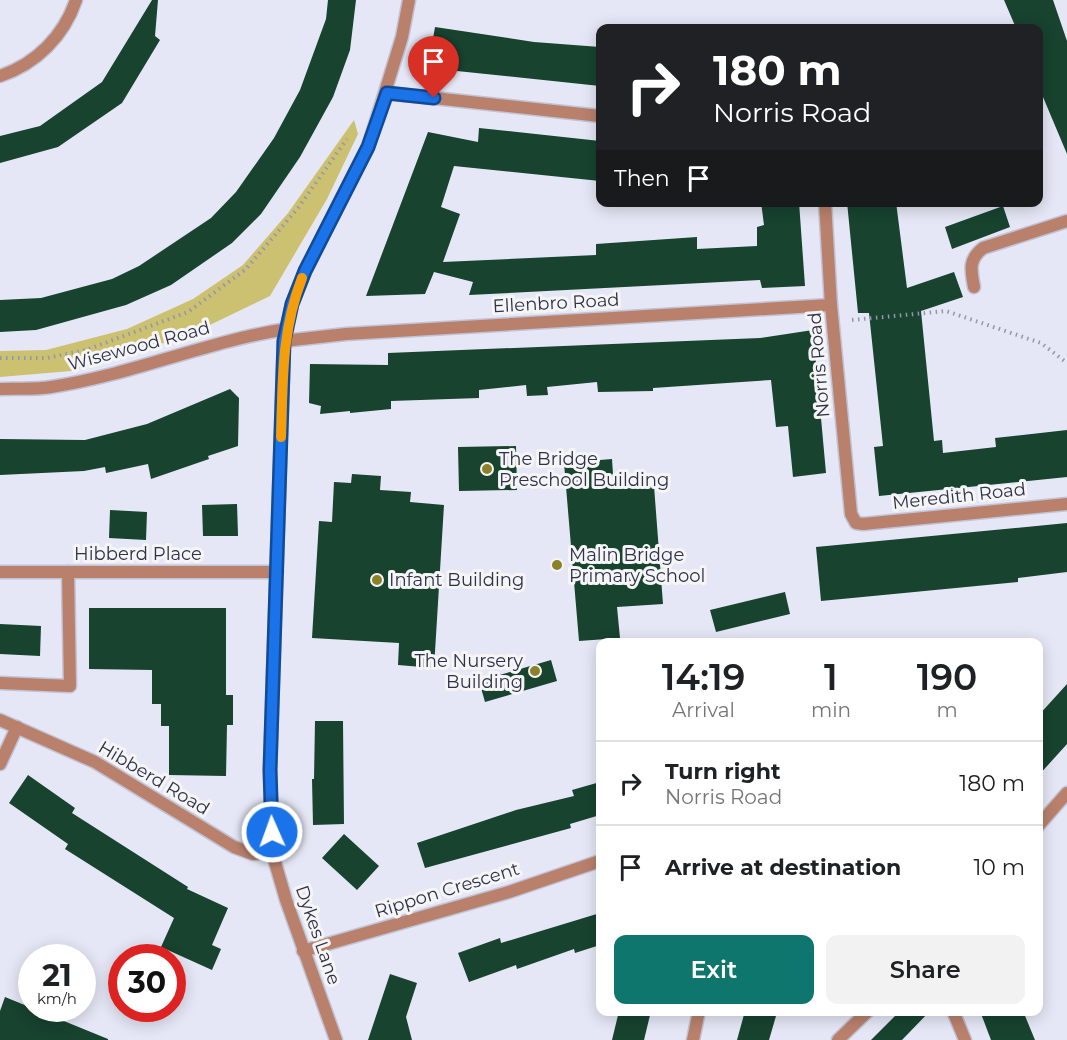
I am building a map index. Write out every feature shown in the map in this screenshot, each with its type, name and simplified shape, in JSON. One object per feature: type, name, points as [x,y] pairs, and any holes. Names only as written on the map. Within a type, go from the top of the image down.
[{"type":"street","points":[[0,76],[15,71],[39,56],[59,35],[76,0]]},
{"type":"street","name":"Dykes Lane","points":[[336,1040],[303,951],[272,852],[270,770],[285,335],[292,304],[305,271],[368,147],[387,93],[409,0]]},
{"type":"street","points":[[387,93],[596,116]]},
{"type":"street","name":"Norris Road","points":[[825,207],[831,305],[851,514],[856,523]]},
{"type":"street","points":[[974,288],[970,267],[974,255],[983,248],[1067,221]]},
{"type":"street","name":"Ellenbro Road","points":[[285,335],[346,334],[831,305]]},
{"type":"street","name":"Wisewood Road","points":[[0,388],[49,387],[129,369],[248,335],[285,335]]},
{"type":"street","name":"Meredith Road","points":[[856,523],[1067,504]]},
{"type":"street","name":"Hibberd Place","points":[[0,572],[277,572]]},
{"type":"street","points":[[0,683],[70,686],[68,572]]},
{"type":"street","name":"Hibberd Road","points":[[0,720],[95,762],[234,847],[253,854],[272,852]]},
{"type":"street","points":[[0,764],[17,727]]},
{"type":"street","points":[[1043,820],[1067,793]]},
{"type":"street","name":"Rippon Crescent","points":[[303,951],[509,892],[596,862]]},
{"type":"street","points":[[693,1040],[698,1016]]},
{"type":"street","points":[[838,1040],[863,1016]]},
{"type":"street","points":[[955,1016],[965,1040]]},
{"type":"path","points":[[0,358],[47,358],[86,350],[188,312],[246,269],[298,208],[348,137]]},
{"type":"path","points":[[833,321],[946,311],[1041,343],[1067,363]]},
{"type":"shaded area","points":[[354,120],[358,134],[327,199],[270,296],[187,336],[71,371],[0,377],[0,351],[46,350],[127,329],[193,299],[243,265],[288,213]]},
{"type":"building","points":[[152,0],[158,0],[155,36],[160,40],[122,103],[58,147],[0,163],[0,136],[40,126],[102,82]]},
{"type":"building","points":[[328,0],[356,0],[350,50],[333,97],[300,157],[261,214],[232,243],[171,285],[126,305],[36,330],[0,332],[0,300],[41,298],[112,279],[139,266],[211,218],[236,192],[274,138],[300,90],[326,19]]},
{"type":"building","points":[[1004,0],[1053,0],[1067,41],[1067,154],[1043,97],[1043,24],[1014,24]]},
{"type":"building","points":[[435,27],[534,42],[596,47],[596,86],[428,68]]},
{"type":"building","points":[[479,128],[596,141],[596,181],[454,166],[441,207],[460,214],[443,262],[596,255],[596,244],[697,237],[697,249],[757,246],[757,227],[764,225],[762,207],[799,207],[805,286],[762,288],[760,280],[469,295],[473,282],[434,272],[425,294],[366,296],[428,132],[478,142]]},
{"type":"building","points":[[847,207],[897,207],[907,288],[954,272],[963,297],[921,311],[934,441],[942,440],[943,453],[996,447],[995,438],[1067,430],[1067,477],[879,496],[874,447],[883,446],[869,313],[858,313]]},
{"type":"building","points":[[1003,207],[1010,227],[952,249],[945,227]]},
{"type":"building","points":[[813,330],[826,473],[793,477],[788,426],[776,427],[771,380],[653,388],[653,391],[598,392],[597,382],[547,387],[548,395],[527,396],[526,385],[479,390],[479,398],[391,401],[391,409],[350,413],[350,411],[320,414],[321,406],[309,403],[310,364],[388,365],[388,353],[760,338]]},
{"type":"building","points":[[230,389],[239,398],[238,446],[208,456],[209,459],[151,479],[148,464],[106,473],[105,467],[84,471],[0,475],[0,439],[85,440],[147,424]]},
{"type":"building","name":"The Bridge Preschool Building","points":[[516,446],[517,490],[459,491],[458,447]]},
{"type":"building","points":[[612,459],[614,489],[654,486],[663,604],[617,607],[620,638],[579,641],[564,463]]},
{"type":"building","name":"Infant Building","points":[[352,474],[381,476],[380,490],[411,492],[410,502],[444,505],[434,668],[398,665],[399,643],[312,638],[319,521],[332,522],[334,482],[351,483]]},
{"type":"building","points":[[237,504],[238,536],[203,536],[202,505]]},
{"type":"building","points":[[110,510],[147,512],[146,540],[109,538]]},
{"type":"building","points":[[1067,523],[1067,572],[1018,578],[1018,582],[821,601],[816,547]]},
{"type":"building","points":[[785,592],[790,614],[716,632],[710,610]]},
{"type":"building","points":[[89,608],[226,608],[226,695],[233,695],[233,725],[227,725],[226,776],[169,775],[169,726],[161,726],[161,704],[152,704],[152,670],[89,669]]},
{"type":"building","points":[[0,624],[41,626],[40,656],[0,654]]},
{"type":"building","name":"The Nursery Building","points":[[551,660],[557,681],[485,702],[479,681]]},
{"type":"building","points":[[1067,684],[1067,744],[1043,770],[1043,710]]},
{"type":"building","points":[[315,721],[343,721],[344,824],[313,825],[312,779],[314,779]]},
{"type":"building","points":[[28,775],[75,808],[72,813],[188,887],[187,889],[228,908],[212,945],[221,949],[212,970],[186,958],[186,944],[162,944],[174,918],[65,849],[68,844],[9,803]]},
{"type":"building","points":[[596,783],[596,816],[570,824],[571,828],[425,868],[417,843],[516,810],[574,796],[572,790]]},
{"type":"building","points":[[344,834],[379,866],[357,890],[322,858]]},
{"type":"building","points":[[596,914],[596,946],[575,953],[574,949],[517,969],[516,965],[469,982],[458,953],[500,938],[501,943]]},
{"type":"building","points":[[390,974],[417,983],[406,1017],[412,1040],[368,1040]]},
{"type":"building","points":[[5,997],[18,1002],[18,1022],[66,1022],[108,1040],[0,1040],[0,1011]]},
{"type":"building","points":[[618,1016],[650,1016],[644,1040],[612,1040]]},
{"type":"building","points":[[744,1016],[776,1016],[769,1040],[737,1040]]},
{"type":"building","points":[[895,1016],[925,1016],[902,1040],[871,1040]]},
{"type":"building","points":[[982,1016],[1025,1016],[1035,1040],[991,1040]]},
{"type":"slow traffic","points":[[281,437],[284,341],[292,304],[302,278]]},
{"type":"place","name":"The Bridge Preschool Building","points":[[487,469]]},
{"type":"place","name":"Malin Bridge Primary School","points":[[557,565]]},
{"type":"place","name":"Infant Building","points":[[377,580]]},
{"type":"place","name":"The Nursery Building","points":[[535,671]]},
{"type":"route","points":[[272,832],[270,770],[284,341],[292,304],[305,271],[368,147],[387,93],[434,98]]}]
